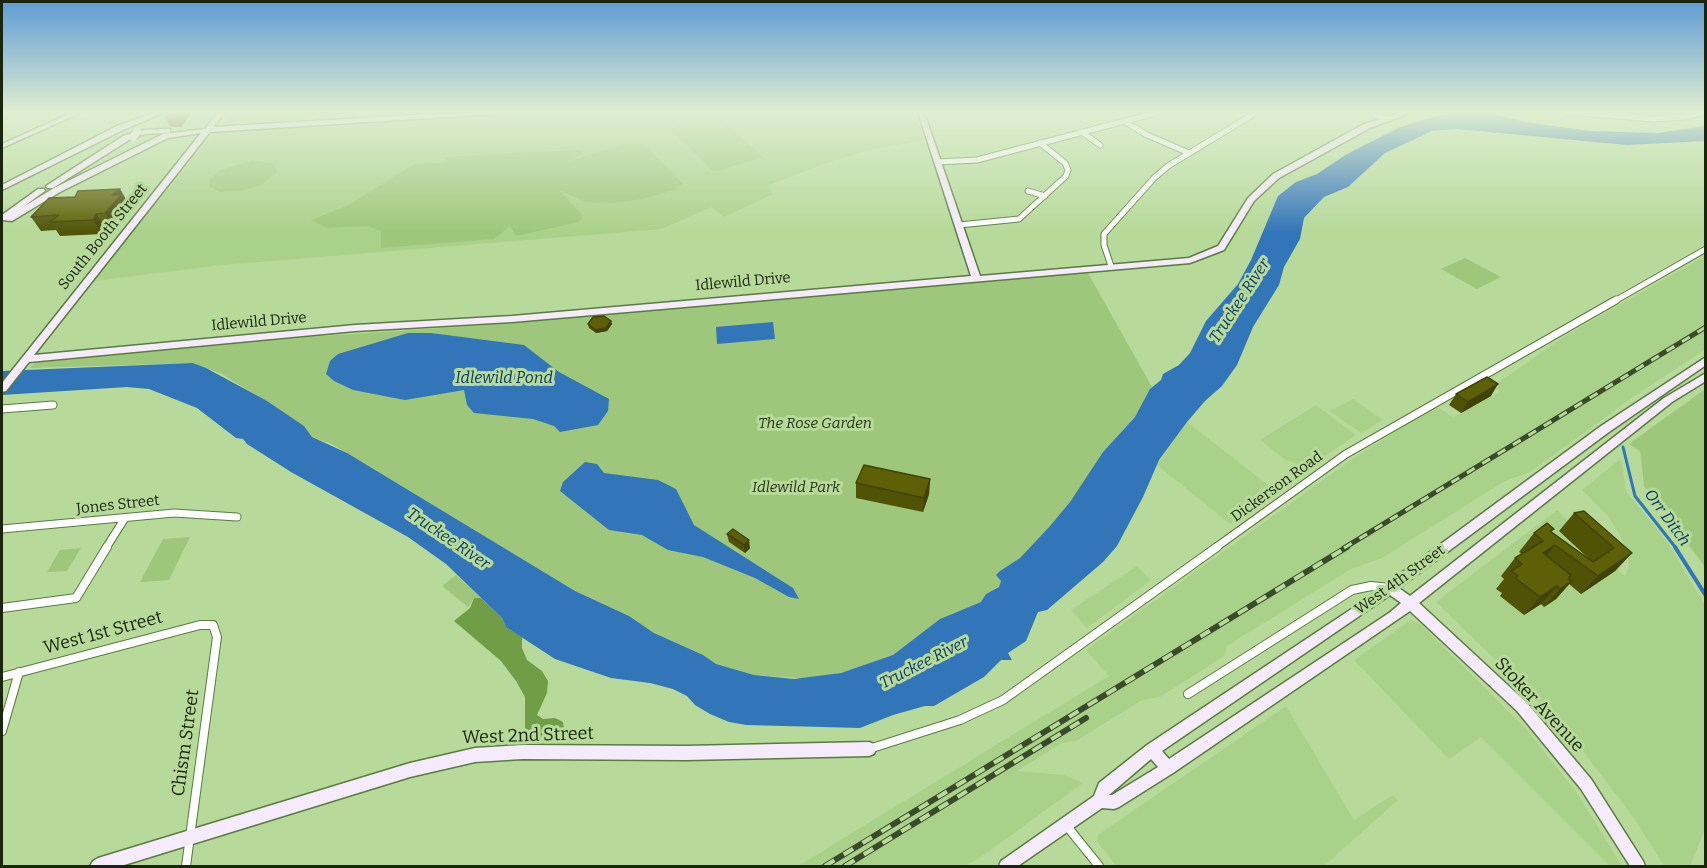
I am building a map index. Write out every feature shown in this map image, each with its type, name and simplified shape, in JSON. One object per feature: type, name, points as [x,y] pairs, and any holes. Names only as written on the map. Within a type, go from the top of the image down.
[{"type":"street","points":[[2,188],[73,153]]},
{"type":"street","points":[[16,181],[33,177],[80,153]]},
{"type":"street","points":[[2,227],[5,218],[103,153]]},
{"type":"street","points":[[50,186],[114,153]]},
{"type":"street","points":[[5,218],[45,193],[120,153]]},
{"type":"street","points":[[5,218],[130,153]]},
{"type":"street","name":"South Booth Street","points":[[4,385],[190,153]]},
{"type":"street","points":[[935,153],[976,278]]},
{"type":"street","points":[[938,162],[977,159],[1003,153]]},
{"type":"street","points":[[958,225],[1019,219],[1066,176],[1068,170],[1065,163],[1052,153]]},
{"type":"street","points":[[1111,266],[1104,245],[1107,230],[1161,171],[1189,153]]},
{"type":"street","name":"Idlewild Drive","points":[[24,361],[315,332],[505,319],[1190,260],[1215,252],[1226,243],[1251,200],[1266,183],[1320,153]]},
{"type":"street","points":[[1028,191],[1045,196]]},
{"type":"street","name":"Dickerson Road","points":[[869,749],[928,732],[1003,700],[1346,454],[1706,249]]},
{"type":"street","name":"West 4th Street","points":[[1006,867],[1100,801],[1104,788],[1152,750],[1390,588],[1630,410],[1706,360]]},
{"type":"street","name":"West 4th Street","points":[[1100,801],[1114,802],[1168,768],[1410,603],[1668,400],[1706,376]]},
{"type":"street","points":[[2,409],[53,405]]},
{"type":"street","name":"Jones Street","points":[[2,530],[193,512],[237,517]]},
{"type":"street","points":[[2,608],[72,599],[80,595],[125,518]]},
{"type":"street","points":[[1188,694],[1352,590],[1371,586],[1390,588]]},
{"type":"street","name":"Stoker Avenue","points":[[1390,588],[1410,603],[1522,707],[1558,748],[1605,812],[1638,867]]},
{"type":"street","name":"West 1st Street","points":[[2,676],[191,627],[213,625]]},
{"type":"street","name":"Chism Street","points":[[186,867],[217,637],[213,625]]},
{"type":"street","points":[[2,731],[19,672]]},
{"type":"street","name":"West 2nd Street","points":[[98,867],[410,770],[475,755],[522,752],[686,753],[869,749]]},
{"type":"street","points":[[1152,750],[1168,768]]},
{"type":"street","points":[[1066,825],[1099,867]]},
{"type":"shaded area","points":[[198,153],[861,153],[769,185],[773,194],[724,217],[711,207],[662,229],[222,265],[93,281]]},
{"type":"shaded area","points":[[1705,256],[1705,350],[1633,397],[1530,472],[1505,481],[1382,558],[1351,569],[1227,646],[1224,656],[1160,697],[1142,700],[1076,741],[1062,743],[1017,771],[1064,775],[1083,783],[981,857],[965,866],[798,866],[1109,676],[1086,650],[1351,460],[1435,406],[1453,417],[1500,392],[1493,386],[1565,336]]},
{"type":"shaded area","points":[[1353,399],[1383,420],[1361,433],[1330,411]]},
{"type":"shaded area","points":[[1316,405],[1356,435],[1308,468],[1286,460],[1260,440]]},
{"type":"shaded area","points":[[1187,422],[1276,491],[1230,524],[1157,465]]},
{"type":"shaded area","points":[[1619,460],[1622,462],[1626,491],[1666,540],[1705,605],[1705,829],[1690,866],[1664,866],[1634,818],[1582,750],[1541,704],[1436,602],[1557,510],[1625,576],[1629,567],[1628,554],[1620,536],[1608,516],[1582,490]]},
{"type":"shaded area","points":[[1137,566],[1151,580],[1087,628],[1071,610]]},
{"type":"shaded area","points":[[474,598],[481,598],[502,618],[506,627],[522,637],[522,648],[527,660],[542,671],[548,681],[547,693],[537,715],[543,719],[555,718],[563,722],[565,737],[525,737],[525,697],[516,681],[501,661],[454,621],[470,608]]},
{"type":"shaded area","points":[[1411,620],[1420,624],[1526,729],[1577,793],[1622,866],[1610,866],[1481,737],[1449,759],[1354,660]]},
{"type":"shaded area","points":[[1286,706],[1354,820],[1393,795],[1398,800],[1324,866],[1116,866],[1097,841],[1098,835]]},
{"type":"green space","points":[[521,153],[584,154],[560,164],[597,153],[652,153],[683,184],[676,187],[677,189],[643,199],[611,203],[586,202],[559,190],[583,216],[579,222],[516,236],[510,226],[494,239],[381,248],[381,231],[367,226],[327,228],[311,220],[349,205],[414,164],[444,163],[445,157]]},
{"type":"green space","points":[[694,153],[758,153],[763,157],[714,172]]},
{"type":"green space","points":[[253,160],[274,164],[277,172],[261,185],[240,191],[220,192],[209,186],[210,179],[221,170]]},
{"type":"green space","points":[[1465,258],[1501,277],[1477,289],[1441,269]]},
{"type":"green space","name":"Idlewild Park","points":[[1088,273],[1152,387],[1135,417],[1103,452],[1070,502],[1050,526],[1020,558],[1000,571],[999,587],[986,594],[981,602],[940,619],[893,655],[854,670],[811,679],[754,675],[716,664],[703,655],[654,633],[629,616],[575,591],[497,546],[332,444],[312,437],[304,426],[222,374],[193,363],[29,368],[35,363],[53,361],[308,337],[517,323],[642,309]]},
{"type":"green space","points":[[1705,389],[1705,567],[1644,486],[1640,451],[1629,444]]},
{"type":"green space","points":[[190,537],[169,580],[140,582],[163,539]]},
{"type":"green space","points":[[81,548],[67,571],[47,572],[60,550]]},
{"type":"green space","points":[[456,575],[481,598],[474,598],[468,607],[442,586]]},
{"type":"water","name":"Truckee River","points":[[1386,153],[1348,187],[1324,197],[1304,218],[1300,239],[1284,267],[1279,285],[1253,327],[1237,365],[1222,386],[1187,422],[1159,460],[1143,497],[1117,546],[1103,562],[1047,610],[1038,612],[1026,641],[1008,653],[1012,660],[1001,660],[984,677],[934,706],[925,706],[893,715],[860,728],[746,725],[729,722],[710,714],[695,705],[687,696],[673,689],[650,683],[611,678],[555,659],[506,627],[502,618],[446,564],[408,537],[291,472],[247,444],[243,439],[236,438],[197,408],[149,389],[127,387],[2,395],[2,371],[193,363],[267,401],[304,426],[312,437],[347,453],[575,591],[629,616],[654,633],[703,655],[716,664],[754,675],[794,679],[841,673],[893,655],[940,619],[981,602],[986,594],[999,587],[1001,581],[996,575],[1020,558],[1050,526],[1070,502],[1103,452],[1135,417],[1150,389],[1161,380],[1163,374],[1179,365],[1190,353],[1206,321],[1238,284],[1251,260],[1278,196],[1296,182],[1317,174],[1347,154]]},
{"type":"water","points":[[773,322],[775,339],[717,344],[716,327]]},
{"type":"water","name":"Idlewild Pond","points":[[408,333],[431,333],[524,345],[559,372],[609,399],[608,411],[598,425],[560,432],[554,426],[533,419],[474,413],[467,405],[464,390],[405,400],[353,390],[334,381],[326,374],[330,361],[338,354]]},
{"type":"water","points":[[585,462],[597,464],[604,473],[658,480],[676,489],[694,525],[793,588],[799,599],[789,597],[755,578],[703,557],[668,550],[642,535],[609,530],[560,491],[563,482]]},
{"type":"building","points":[[120,189],[112,195],[121,195],[105,213],[96,214],[93,220],[50,222],[59,215],[31,217],[49,198],[75,197],[78,191]]},
{"type":"building","points":[[604,316],[611,321],[606,328],[595,330],[588,324],[593,317]]},
{"type":"building","points":[[1487,377],[1498,384],[1468,402],[1456,394]]},
{"type":"building","points":[[864,465],[930,479],[924,498],[856,483]]},
{"type":"building","points":[[1584,511],[1632,553],[1598,576],[1555,545],[1543,553],[1571,575],[1568,579],[1572,581],[1560,589],[1557,586],[1540,597],[1515,578],[1518,576],[1511,571],[1522,564],[1515,558],[1543,541],[1534,533],[1547,523],[1554,529],[1550,531],[1593,562],[1614,548],[1574,513]]},
{"type":"building","points":[[733,529],[749,540],[744,545],[727,534]]},
{"type":"waterway","name":"Orr Ditch","points":[[1623,447],[1635,496],[1676,548]]},
{"type":"waterway","name":"Orr Ditch","points":[[1675,547],[1706,596]]},
{"type":"railway","points":[[1344,548],[1706,327]]},
{"type":"railway","points":[[825,866],[1347,547]]},
{"type":"railway","points":[[845,866],[1086,718]]},
{"type":"park label","name":"The Rose Garden","points":[[815,424]]}]
